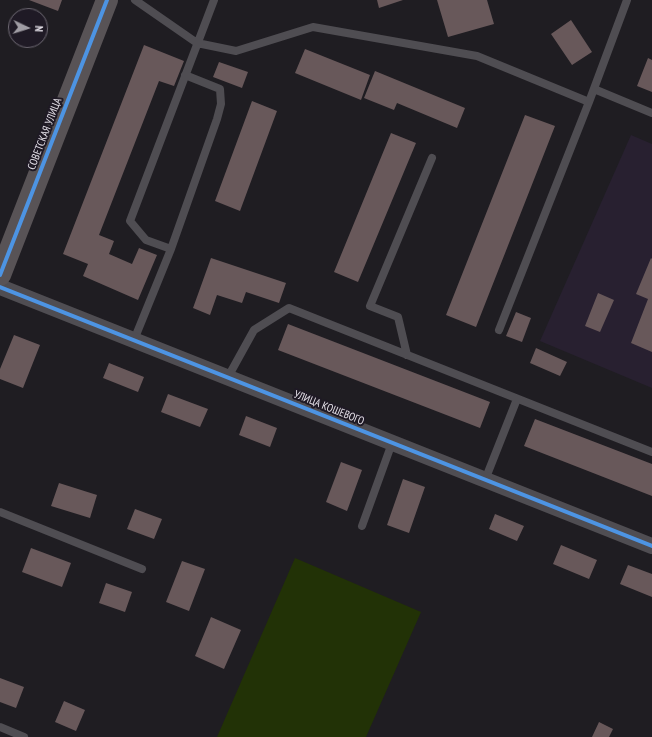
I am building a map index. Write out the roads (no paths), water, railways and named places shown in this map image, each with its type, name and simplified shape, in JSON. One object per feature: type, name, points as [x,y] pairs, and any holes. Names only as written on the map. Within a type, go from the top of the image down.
[{"type":"street","name":"СОВЕТСКАЯ УЛИЦА","points":[[0,275],[107,0]]},
{"type":"street","name":"УЛИЦА КОШЕВОГО","points":[[0,287],[652,546]]},
{"type":"lane","points":[[135,0],[197,43],[236,50],[313,27],[477,56],[589,102]]},
{"type":"lane","points":[[171,249],[146,240],[130,221],[214,0]]},
{"type":"lane","points":[[499,330],[589,102],[627,0]]},
{"type":"lane","points":[[134,340],[171,249],[221,104],[220,89],[185,74]]},
{"type":"lane","points":[[594,89],[652,113]]},
{"type":"lane","points":[[407,355],[398,317],[370,306],[432,158]]},
{"type":"lane","points":[[228,378],[254,330],[288,308],[652,452]]},
{"type":"lane","points":[[485,480],[517,398]]},
{"type":"lane","points":[[362,526],[392,443]]},
{"type":"lane","points":[[0,512],[142,569]]},
{"type":"lane","points":[[0,727],[24,737]]}]
